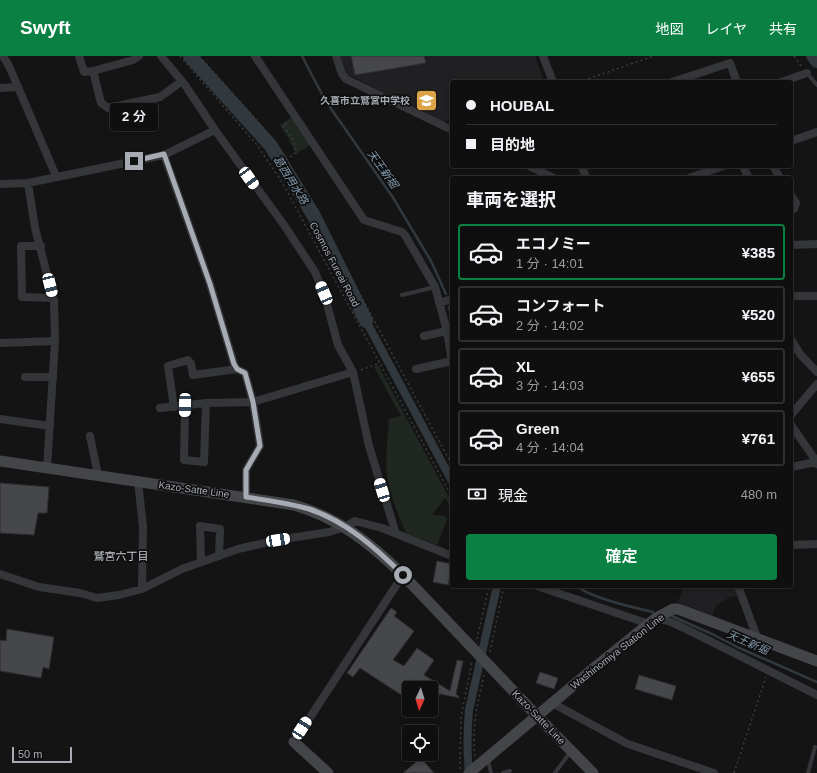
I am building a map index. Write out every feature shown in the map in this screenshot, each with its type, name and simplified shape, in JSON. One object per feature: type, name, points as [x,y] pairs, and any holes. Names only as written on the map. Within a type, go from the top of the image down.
[{"type":"main road","name":"Kazo-Satte Line","points":[[0,461],[294,505],[311,510],[346,527],[363,538],[382,554],[593,773]]},
{"type":"main road","name":"Washinomiya Station Line","points":[[473,767],[487,758],[538,717],[552,703],[653,621],[673,609],[678,609],[817,661]]},
{"type":"main road","points":[[294,742],[328,773]]},
{"type":"street","points":[[3,56],[56,176]]},
{"type":"street","points":[[79,56],[84,72],[133,60],[139,56]]},
{"type":"street","points":[[161,56],[182,81],[215,130],[284,225],[315,272],[324,293],[338,345],[353,372],[369,446],[396,534]]},
{"type":"street","points":[[255,56],[364,220],[402,232],[435,287],[447,331],[450,350]]},
{"type":"street","points":[[336,56],[342,74],[346,79],[450,129]]},
{"type":"street","points":[[543,56],[552,80]]},
{"type":"street","points":[[678,80],[730,63],[736,80]]},
{"type":"street","points":[[93,71],[101,103],[108,108],[160,97],[182,81]]},
{"type":"street","points":[[787,80],[807,73]]},
{"type":"street","points":[[0,88],[18,88]]},
{"type":"street","points":[[0,184],[28,183],[164,154],[215,130]]},
{"type":"street","points":[[793,140],[817,132]]},
{"type":"street","points":[[164,154],[210,284],[234,364],[237,369],[245,373],[253,402],[260,446],[246,470],[246,497]]},
{"type":"street","points":[[533,168],[550,176]]},
{"type":"street","points":[[695,176],[717,168]]},
{"type":"street","points":[[28,183],[35,228],[41,246],[53,298],[55,341],[47,468]]},
{"type":"street","points":[[793,198],[796,203],[793,209]]},
{"type":"street","points":[[793,245],[817,244]]},
{"type":"street","points":[[41,246],[21,246],[22,297],[53,298]]},
{"type":"street","points":[[793,296],[817,296]]},
{"type":"street","points":[[440,303],[450,300]]},
{"type":"street","points":[[424,336],[447,331]]},
{"type":"street","points":[[0,342],[55,341]]},
{"type":"street","points":[[793,342],[800,354],[817,372]]},
{"type":"street","points":[[174,407],[168,366],[188,360],[191,364],[193,375],[237,369]]},
{"type":"street","points":[[416,369],[450,362]]},
{"type":"street","points":[[160,408],[206,403],[253,402],[353,372]]},
{"type":"street","points":[[25,377],[53,377]]},
{"type":"street","points":[[793,413],[817,384]]},
{"type":"street","points":[[185,405],[184,460],[204,462],[206,403]]},
{"type":"street","points":[[0,419],[50,426]]},
{"type":"street","points":[[793,428],[816,460],[793,466]]},
{"type":"street","points":[[90,436],[98,475]]},
{"type":"street","points":[[138,481],[143,527],[142,589]]},
{"type":"street","points":[[0,574],[39,587],[80,593],[97,598],[119,595],[142,589],[182,569],[238,549],[278,540],[329,532],[346,527],[355,521],[396,534],[450,555]]},
{"type":"street","points":[[201,562],[200,526],[220,529],[220,556]]},
{"type":"street","points":[[793,546],[817,544]]},
{"type":"street","points":[[294,742],[403,575]]},
{"type":"street","points":[[545,588],[653,621],[671,622],[817,695]]},
{"type":"street","points":[[739,588],[758,640]]},
{"type":"street","points":[[552,703],[628,744],[714,773]]},
{"type":"lane","points":[[807,73],[817,85]]},
{"type":"lane","points":[[402,295],[435,287]]},
{"type":"lane","points":[[808,773],[815,747]]},
{"type":"lane","points":[[555,773],[571,751]]},
{"type":"lane","points":[[487,758],[491,773]]},
{"type":"lane","points":[[503,773],[510,771]]},
{"type":"path","name":"Cosmos Fureai Road","points":[[180,56],[257,144],[271,164],[305,223],[450,493]]},
{"type":"path","points":[[200,56],[261,125],[286,160],[317,214],[450,461]]},
{"type":"path","points":[[584,80],[654,56]]},
{"type":"path","points":[[794,56],[807,73]]},
{"type":"path","points":[[286,160],[295,153],[296,150],[292,138],[284,126],[296,117]]},
{"type":"path","points":[[353,372],[380,363]]},
{"type":"path","points":[[460,773],[459,752],[461,716],[489,588]]},
{"type":"path","points":[[473,767],[475,716],[504,588]]},
{"type":"path","points":[[734,773],[767,671]]},
{"type":"shaded area","name":"久喜市立鷲宮中学校","points":[[340,56],[535,56],[543,80],[450,80],[450,120],[443,122],[347,74]]},
{"type":"shaded area","points":[[292,117],[309,143],[309,146],[296,154],[280,125]]},
{"type":"shaded area","points":[[378,365],[450,499],[450,507],[445,498],[432,515],[445,516],[447,519],[437,545],[406,533],[393,501],[389,488],[386,466],[389,419],[401,416],[374,367]]},
{"type":"shaded area","points":[[683,588],[735,588],[738,596],[730,597],[716,606],[712,616],[678,602]]},
{"type":"building","points":[[351,56],[424,56],[426,63],[355,75]]},
{"type":"building","points":[[0,483],[49,487],[47,513],[38,513],[34,535],[0,533]]},
{"type":"building","points":[[437,561],[450,564],[448,585],[433,582]]},
{"type":"building","points":[[391,608],[397,612],[394,616],[414,631],[393,660],[404,666],[417,648],[434,660],[424,675],[434,681],[402,681],[402,695],[360,668],[353,677],[347,673]]},
{"type":"building","points":[[7,629],[54,637],[49,669],[43,667],[41,678],[0,671],[0,640],[6,641]]},
{"type":"building","points":[[457,660],[463,661],[456,694],[460,698],[440,694],[438,697],[438,684],[450,691]]},
{"type":"building","points":[[540,672],[558,678],[554,689],[536,683]]},
{"type":"building","points":[[639,675],[676,686],[672,700],[635,689]]},
{"type":"building","points":[[417,761],[424,761],[434,773],[403,773]]},
{"type":"waterway","name":"葛西用水路","points":[[190,56],[271,146],[314,216],[366,321]]},
{"type":"waterway","name":"天王新堀","points":[[302,56],[325,100],[392,196],[431,261],[446,294]]},
{"type":"waterway","points":[[813,56],[817,61]]},
{"type":"waterway","points":[[366,321],[450,477]]},
{"type":"waterway","points":[[469,773],[469,710],[497,588]]},
{"type":"waterway","name":"天王新堀","points":[[580,588],[592,595],[653,612]]},
{"type":"waterway","name":"天王新堀","points":[[672,616],[737,647],[817,682]]},
{"type":"place","name":"久喜市立鷲宮中学校","points":[[426,100]]},
{"type":"district","name":"鷲宮六丁目","points":[[121,556]]},
{"type":"route","points":[[134,161],[164,154],[210,284],[234,364],[237,369],[245,373],[253,402],[260,446],[246,470],[246,497],[294,505],[332,519],[363,538],[403,575]]}]
